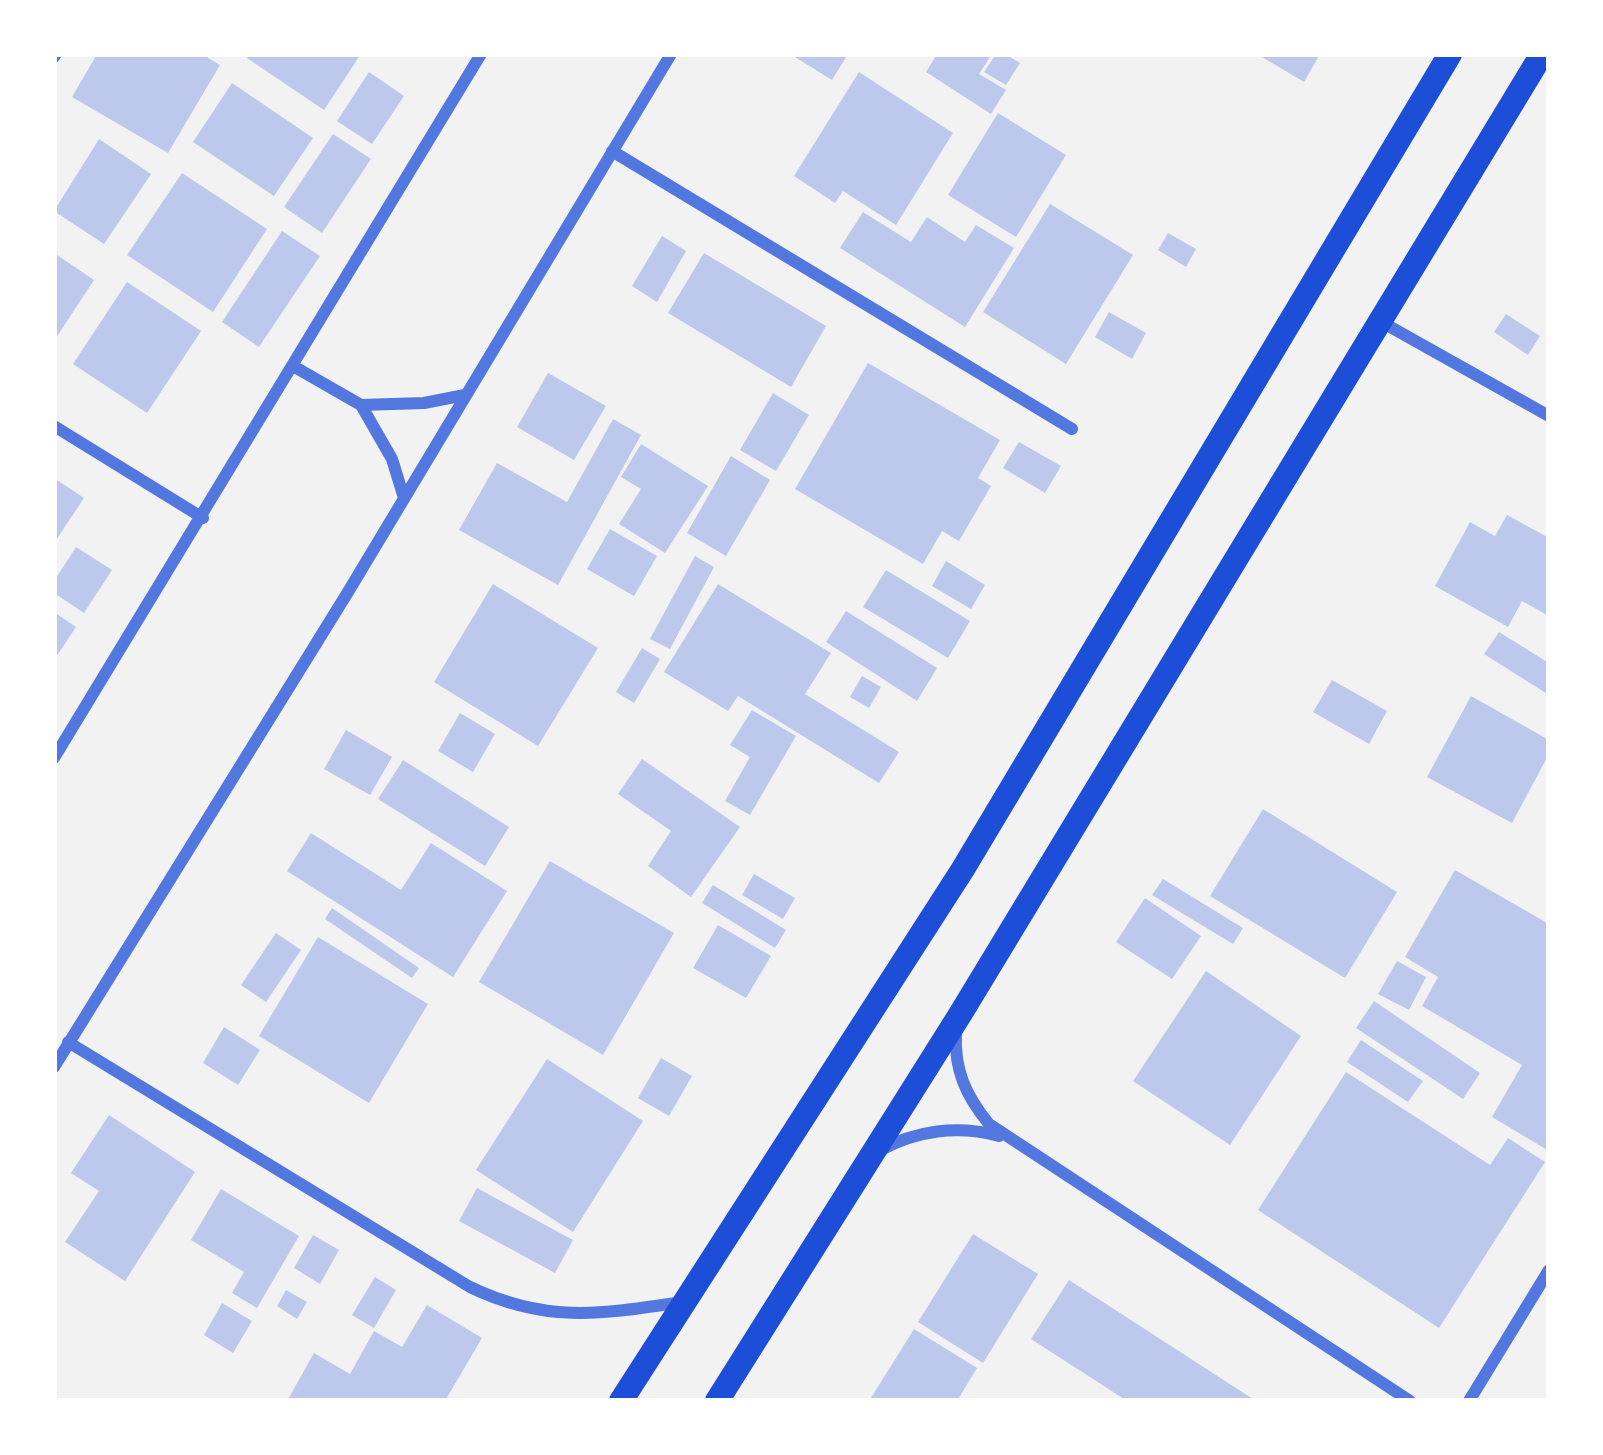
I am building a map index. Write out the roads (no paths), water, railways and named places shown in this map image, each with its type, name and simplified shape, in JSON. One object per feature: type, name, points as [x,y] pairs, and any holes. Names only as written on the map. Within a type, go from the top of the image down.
[{"type":"main road","points":[[621,1401],[963,869],[1450,54]]},
{"type":"main road","points":[[717,1401],[961,1013],[1542,54]]},
{"type":"street","points":[[54,758],[481,54]]},
{"type":"street","points":[[54,1067],[671,54]]},
{"type":"street","points":[[612,152],[1072,429]]},
{"type":"street","points":[[1378,320],[1549,416]]},
{"type":"street","points":[[293,366],[361,405],[392,459],[404,498]]},
{"type":"street","points":[[361,405],[424,403],[465,395]]},
{"type":"street","points":[[54,426],[203,518]]},
{"type":"street","points":[[961,1013],[956,1036],[962,1084],[989,1124],[1410,1401]]},
{"type":"street","points":[[68,1042],[500,1301],[566,1315],[684,1302]]},
{"type":"street","points":[[868,1157],[893,1143],[936,1132],[980,1131],[1009,1139]]},
{"type":"street","points":[[1469,1401],[1549,1270]]}]
